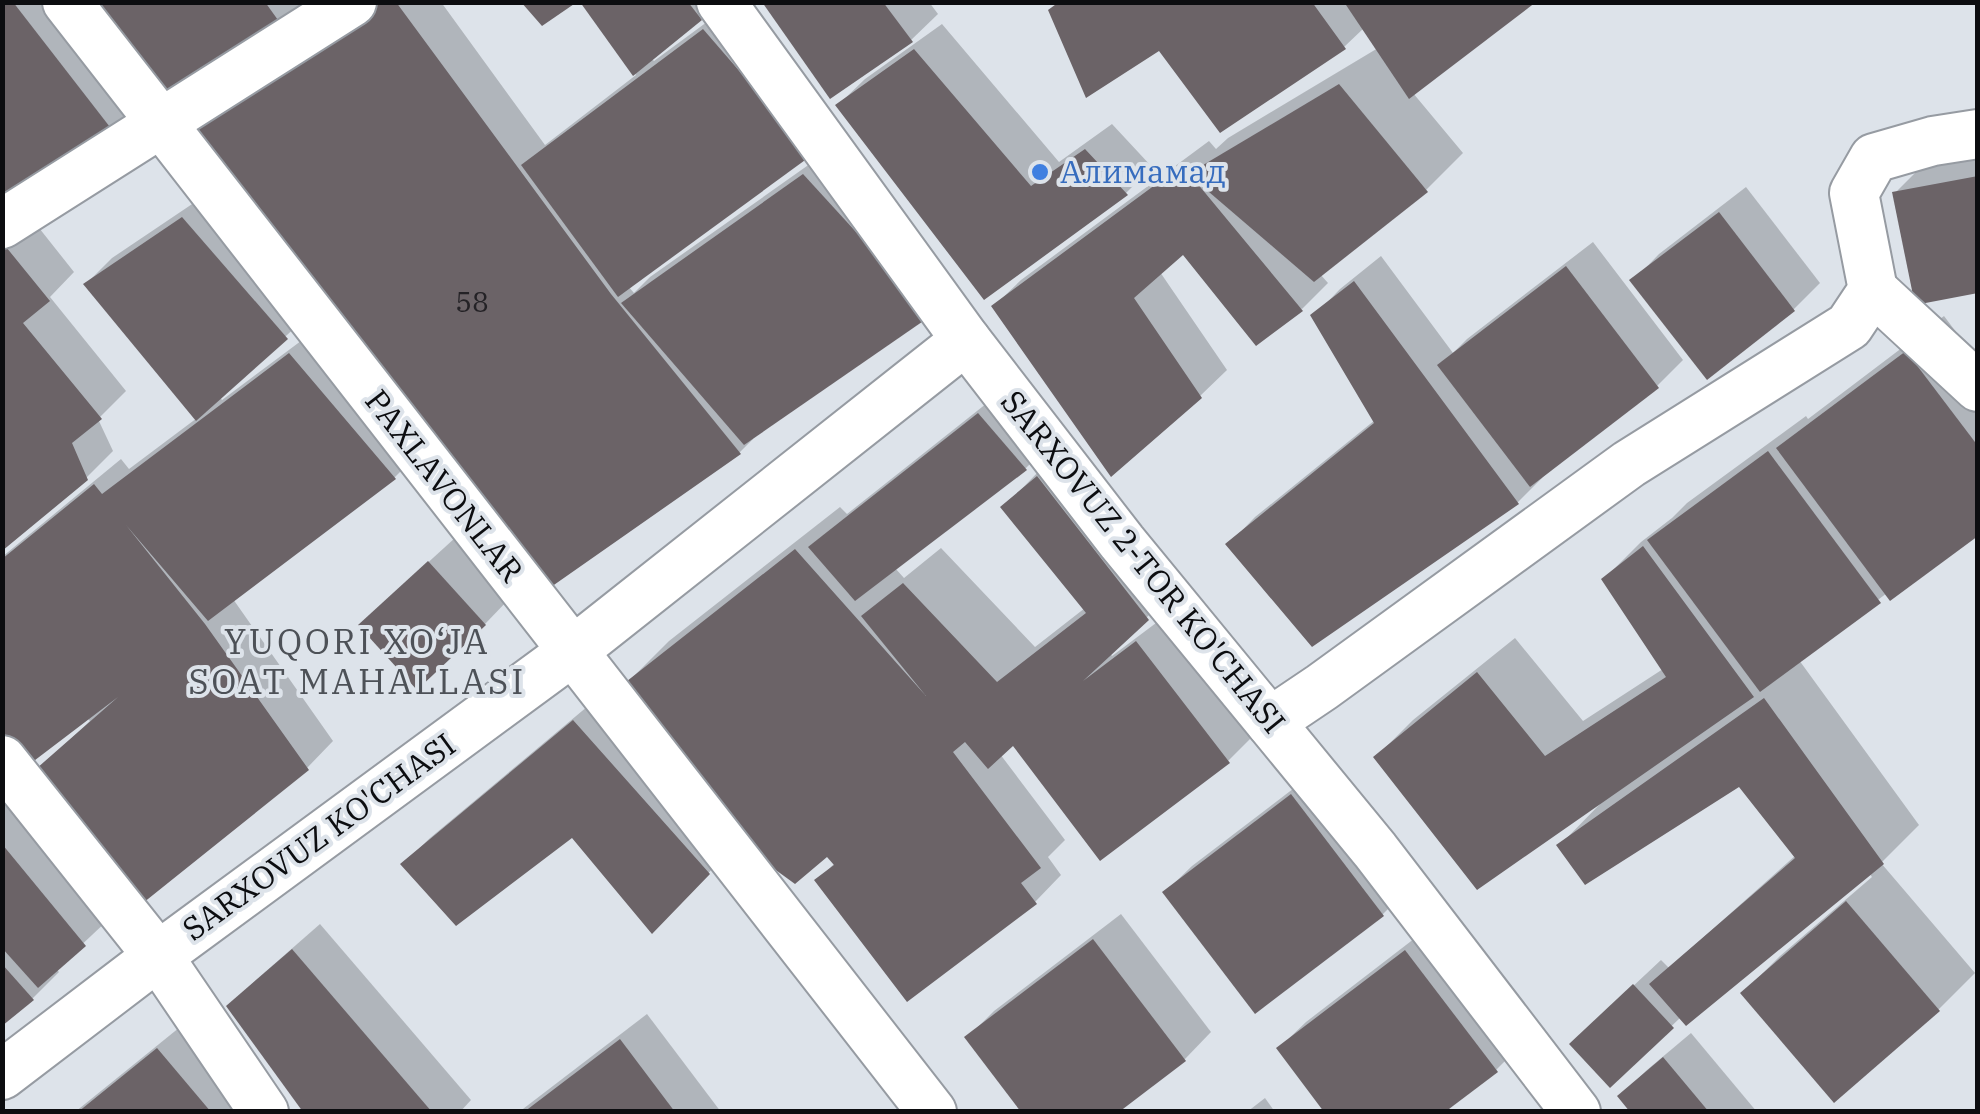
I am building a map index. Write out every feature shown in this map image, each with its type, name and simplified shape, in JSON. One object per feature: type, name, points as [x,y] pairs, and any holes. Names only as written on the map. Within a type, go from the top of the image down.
[{"type":"street","name":"PAXLAVONLAR","points":[[67,2],[932,1112]]},
{"type":"street","points":[[2,224],[352,2]]},
{"type":"street","name":"SARXOVUZ 2-TOR KO'CHASI","points":[[722,2],[966,340],[1122,542],[1375,850],[1576,1112]]},
{"type":"street","points":[[1978,134],[1933,141],[1874,158],[1854,193],[1873,290],[1978,387]]},
{"type":"street","points":[[1270,722],[1629,464],[1850,326],[1873,290]]},
{"type":"street","name":"SARXOVUZ KO'CHASI","points":[[2,1075],[573,651],[966,340]]},
{"type":"street","points":[[2,760],[158,956],[264,1112]]},
{"type":"building","points":[[2,2],[13,2],[113,131],[2,211]]},
{"type":"building","points":[[91,2],[265,2],[283,27],[172,110]]},
{"type":"building","points":[[364,2],[396,2],[611,294],[741,454],[551,587],[182,127]]},
{"type":"building","points":[[521,2],[577,2],[542,26]]},
{"type":"building","points":[[580,2],[688,2],[702,20],[633,76]]},
{"type":"building","points":[[762,2],[883,2],[913,42],[830,99]]},
{"type":"building","points":[[1059,2],[1312,2],[1346,49],[1220,133],[1159,51],[1086,98],[1048,10]]},
{"type":"building","points":[[1344,2],[1536,2],[1409,99]]},
{"type":"building","points":[[703,29],[812,155],[618,297],[521,165]]},
{"type":"building","points":[[914,49],[1031,186],[1085,149],[1128,195],[984,300],[835,105]]},
{"type":"building","points":[[1339,84],[1428,192],[1314,282],[1188,174]]},
{"type":"building","points":[[1182,165],[1303,311],[1256,346],[1183,255],[1134,298],[1202,398],[1111,477],[991,306]]},
{"type":"building","points":[[803,174],[932,315],[744,445],[621,303]]},
{"type":"building","points":[[1978,176],[1978,293],[1915,305],[1892,192]]},
{"type":"building","points":[[1719,212],[1795,311],[1707,380],[1629,280]]},
{"type":"building","points":[[182,217],[288,339],[196,421],[83,284]]},
{"type":"building","points":[[2,242],[50,301],[23,323],[102,419],[72,443],[88,480],[2,551]]},
{"type":"building","points":[[1566,266],[1659,388],[1530,487],[1437,365]]},
{"type":"building","points":[[1354,281],[1519,504],[1312,647],[1225,544],[1374,423],[1310,315]]},
{"type":"building","points":[[1906,351],[1978,446],[1978,536],[1890,601],[1776,448]]},
{"type":"building","points":[[289,353],[396,479],[208,621],[126,525],[205,624],[309,770],[138,907],[28,776],[118,697],[22,770],[2,744],[2,559],[94,484],[102,494]]},
{"type":"building","points":[[978,413],[1027,470],[855,601],[808,547]]},
{"type":"building","points":[[1768,451],[1881,603],[1760,692],[1647,540]]},
{"type":"building","points":[[1037,476],[1149,620],[1083,681],[1136,641],[1230,763],[1100,861],[1013,746],[988,769],[965,742],[953,752],[1041,868],[1021,883],[1037,904],[907,1002],[814,880],[834,865],[827,857],[795,884],[758,857],[622,685],[795,549],[926,696],[861,616],[903,583],[997,682],[1086,613],[1000,507]]},
{"type":"building","points":[[1643,546],[1754,697],[1477,890],[1373,757],[1477,672],[1545,756],[1666,677],[1601,579]]},
{"type":"building","points":[[428,561],[486,625],[417,690],[358,625]]},
{"type":"building","points":[[1764,698],[1884,864],[1686,1026],[1649,984],[1795,858],[1739,787],[1585,885],[1556,845]]},
{"type":"building","points":[[573,720],[710,874],[652,934],[572,838],[456,926],[400,864]]},
{"type":"building","points":[[1291,794],[1384,916],[1255,1014],[1162,892]]},
{"type":"building","points":[[2,844],[86,946],[38,988],[2,948]]},
{"type":"building","points":[[1846,901],[1940,1011],[1834,1103],[1740,993]]},
{"type":"building","points":[[1093,939],[1186,1061],[1119,1112],[1021,1112],[964,1037]]},
{"type":"building","points":[[292,949],[432,1112],[303,1112],[226,1006]]},
{"type":"building","points":[[1405,950],[1498,1072],[1445,1112],[1324,1112],[1276,1048]]},
{"type":"building","points":[[2,964],[34,1000],[2,1026]]},
{"type":"building","points":[[1633,984],[1674,1028],[1610,1088],[1569,1044]]},
{"type":"building","points":[[620,1039],[675,1112],[524,1112]]},
{"type":"building","points":[[157,1048],[211,1112],[78,1112]]},
{"type":"building","points":[[1663,1057],[1709,1112],[1630,1112],[1617,1096]]},
{"type":"place","name":"Алимамад","points":[[1040,172]]},
{"type":"district","name":"YUQORI XO‘JA SOAT MAHALLASI","points":[[357,662]]}]
